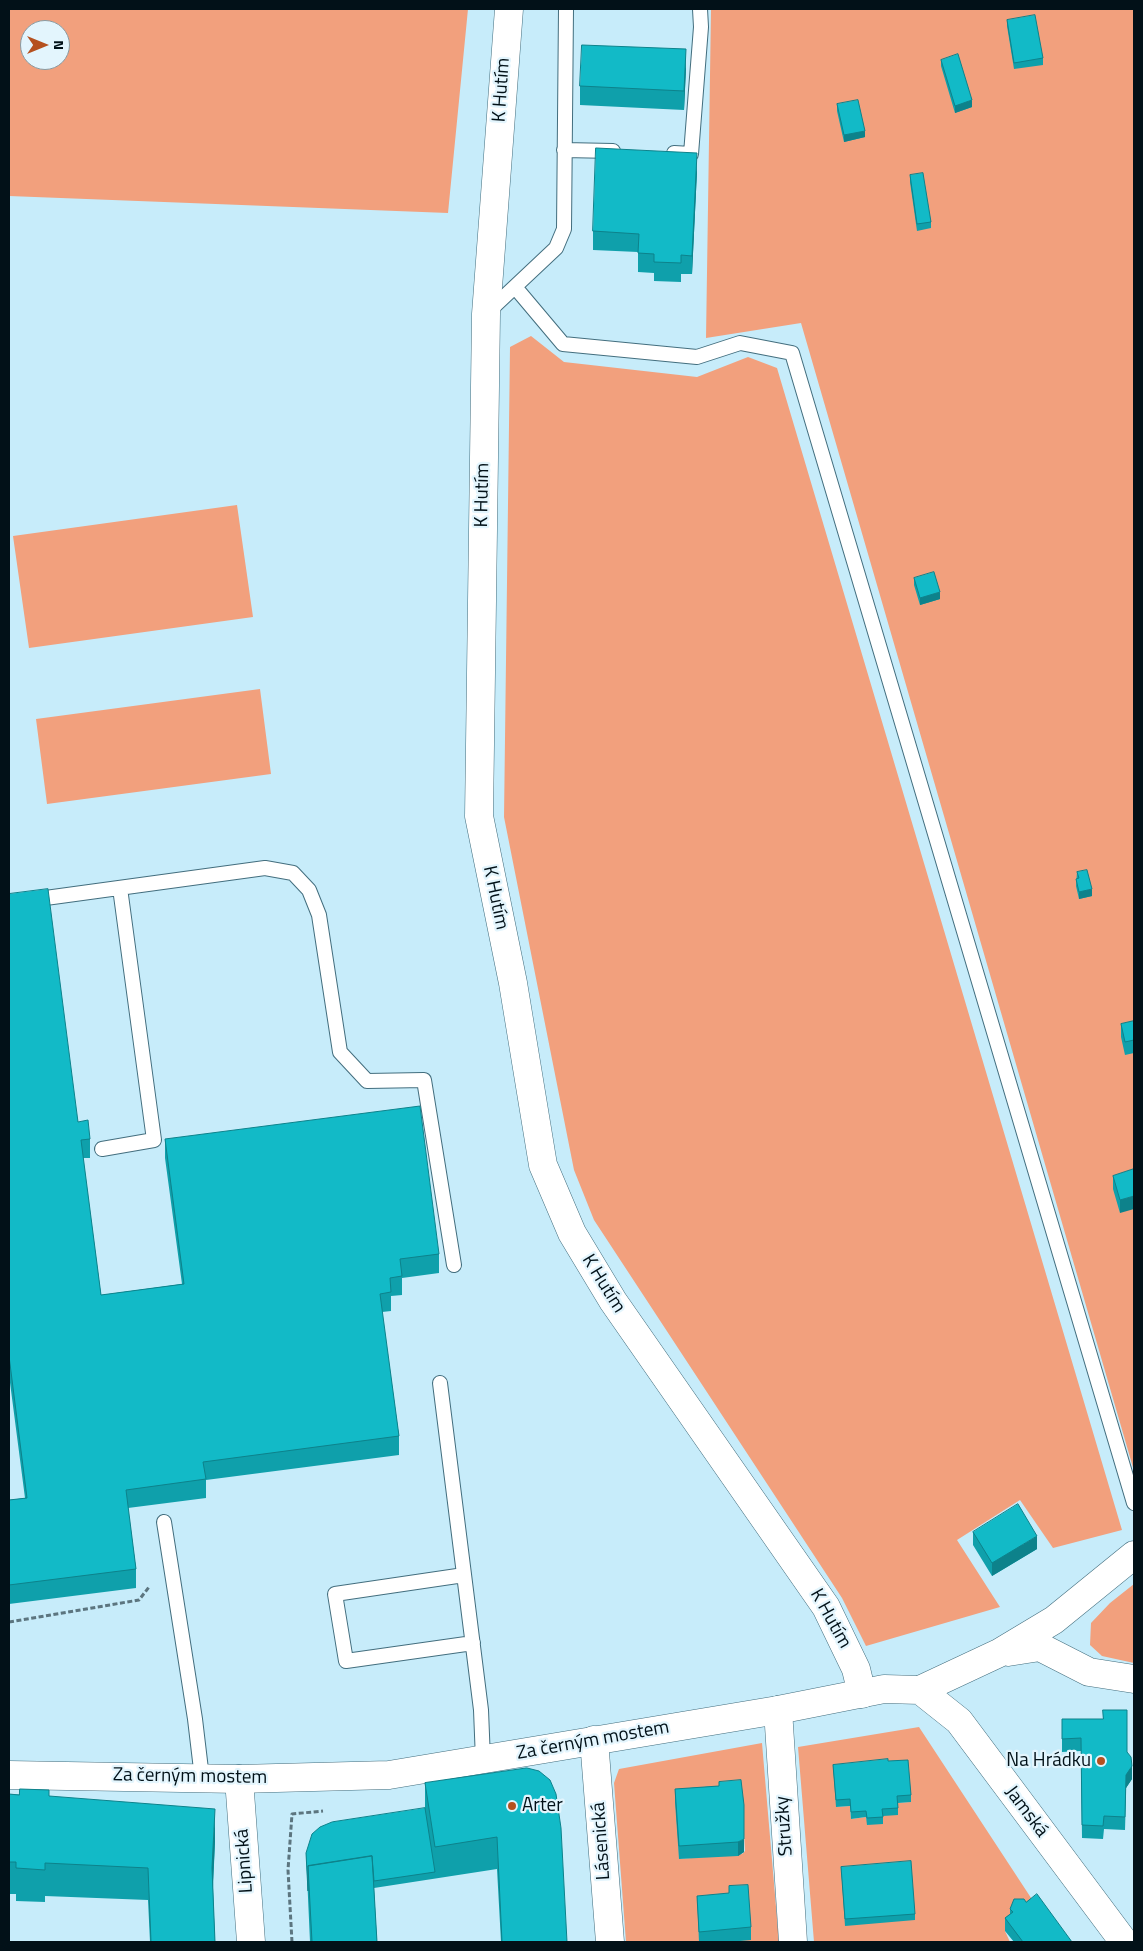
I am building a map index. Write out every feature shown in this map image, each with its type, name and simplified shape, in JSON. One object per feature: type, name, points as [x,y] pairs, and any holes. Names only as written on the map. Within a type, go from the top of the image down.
[{"type":"street","name":"K Hutím","points":[[509,9],[486,314],[479,816],[513,983],[543,1165],[572,1233],[613,1301],[826,1607],[856,1669],[862,1694]]},
{"type":"street","name":"Za černým mostem","points":[[9,1775],[238,1779],[389,1775],[778,1710],[884,1689],[920,1690],[999,1653],[1054,1620],[1134,1555]]},
{"type":"street","points":[[999,1653],[1040,1647],[1089,1672],[1134,1679]]},
{"type":"street","name":"Jamská","points":[[920,1690],[959,1721],[1124,1942]]},
{"type":"street","name":"Stružky","points":[[778,1710],[793,1942]]},
{"type":"street","name":"Lásenická","points":[[594,1740],[610,1942]]},
{"type":"street","name":"Lipnická","points":[[238,1779],[251,1942]]},
{"type":"lane","points":[[486,314],[556,248],[564,229],[566,9]]},
{"type":"lane","points":[[662,153],[691,154],[701,27],[700,9]]},
{"type":"lane","points":[[564,150],[622,152]]},
{"type":"lane","points":[[515,287],[563,344],[697,357],[740,342],[792,353],[1134,1504]]},
{"type":"lane","points":[[9,903],[265,868],[293,873],[309,890],[319,915],[340,1052],[367,1081],[424,1080],[454,1265]]},
{"type":"lane","points":[[102,1149],[154,1140],[120,888]]},
{"type":"lane","points":[[440,1383],[481,1710],[483,1760]]},
{"type":"lane","points":[[164,1522],[195,1719],[202,1778]]},
{"type":"lane","points":[[464,1575],[335,1594],[346,1661],[473,1644]]},
{"type":"path","points":[[9,1622],[139,1600],[170,1561]]},
{"type":"path","points":[[292,1942],[288,1870],[292,1814],[327,1811]]},
{"type":"shaded area","points":[[9,9],[468,9],[448,213],[9,196]]},
{"type":"shaded area","points":[[711,9],[1134,9],[1134,1471],[801,323],[706,338]]},
{"type":"shaded area","points":[[531,336],[564,362],[697,377],[748,357],[777,368],[1122,1530],[1053,1548],[1020,1500],[957,1540],[1000,1607],[866,1646],[842,1598],[594,1220],[574,1170],[504,817],[510,347]]},
{"type":"shaded area","points":[[237,505],[253,617],[29,648],[13,536]]},
{"type":"shaded area","points":[[260,689],[271,774],[47,804],[36,719]]},
{"type":"shaded area","points":[[1134,1584],[1134,1663],[1102,1656],[1090,1645],[1091,1623],[1110,1603]]},
{"type":"shaded area","points":[[919,1727],[1037,1907],[1005,1931],[1010,1942],[814,1942],[798,1747]],"holes":[[[908,1766],[910,1802],[897,1803],[868,1825],[866,1817],[851,1819],[850,1806],[836,1807]]]},
{"type":"shaded area","points":[[762,1743],[779,1942],[626,1942],[614,1783],[619,1769]],"holes":[[[743,1818],[745,1851],[742,1854],[679,1859]]]},
{"type":"building","points":[[1035,15],[1043,58],[1014,63],[1007,20]]},
{"type":"building","points":[[582,45],[686,49],[684,91],[580,86]]},
{"type":"building","points":[[958,54],[972,100],[955,106],[941,60]]},
{"type":"building","points":[[858,100],[865,131],[844,135],[837,104]]},
{"type":"building","points":[[596,148],[697,153],[692,256],[681,255],[681,263],[654,262],[654,254],[638,253],[639,234],[593,231]]},
{"type":"building","points":[[923,173],[931,222],[917,224],[910,175]]},
{"type":"building","points":[[934,572],[940,592],[920,598],[914,578]]},
{"type":"building","points":[[1087,870],[1092,889],[1079,892],[1076,879],[1079,878],[1077,872]]},
{"type":"building","points":[[48,889],[78,1122],[88,1120],[90,1139],[81,1140],[101,1295],[184,1284],[165,1139],[420,1106],[439,1254],[400,1259],[402,1276],[390,1278],[391,1292],[380,1294],[399,1436],[203,1462],[206,1479],[126,1490],[136,1569],[9,1585],[9,1500],[27,1498],[9,1356],[9,894]]},
{"type":"building","points":[[1134,1021],[1134,1040],[1125,1042],[1121,1024]]},
{"type":"building","points":[[1134,1169],[1134,1196],[1120,1200],[1113,1176]]},
{"type":"building","points":[[1018,1504],[1037,1536],[992,1563],[973,1532]]},
{"type":"building","points":[[1103,1710],[1127,1710],[1127,1752],[1131,1757],[1132,1766],[1126,1775],[1125,1817],[1104,1816],[1103,1826],[1082,1825],[1081,1738],[1062,1739],[1062,1719],[1103,1719]]},
{"type":"building","points":[[888,1759],[888,1761],[908,1760],[911,1795],[897,1796],[898,1808],[882,1809],[883,1817],[867,1818],[866,1811],[851,1812],[850,1799],[836,1800],[833,1765]]},
{"type":"building","points":[[527,1768],[539,1771],[550,1780],[556,1794],[561,1828],[567,1942],[502,1942],[497,1837],[435,1847],[425,1783]]},
{"type":"building","points":[[741,1780],[744,1805],[744,1839],[738,1842],[679,1846],[675,1789],[719,1786],[719,1782]]},
{"type":"building","points":[[20,1789],[49,1790],[49,1796],[215,1809],[212,1868],[215,1942],[151,1942],[148,1868],[45,1863],[45,1870],[16,1868],[16,1862],[9,1862],[9,1794],[19,1795]]},
{"type":"building","points":[[425,1808],[435,1872],[374,1881],[372,1856],[308,1866],[308,1891],[306,1853],[312,1834],[320,1827],[332,1822]]},
{"type":"building","points":[[372,1856],[377,1942],[312,1942],[308,1866]]},
{"type":"building","points":[[911,1861],[915,1914],[845,1919],[841,1867]]},
{"type":"building","points":[[748,1885],[751,1927],[699,1932],[697,1896],[729,1893],[729,1886]]},
{"type":"building","points":[[1037,1894],[1072,1942],[1023,1942],[1005,1918],[1013,1912],[1010,1909],[1014,1899],[1024,1899],[1026,1902]]},
{"type":"place","name":"Na Hrádku","points":[[1101,1761]]},
{"type":"place","name":"Arter","points":[[512,1806]]}]
